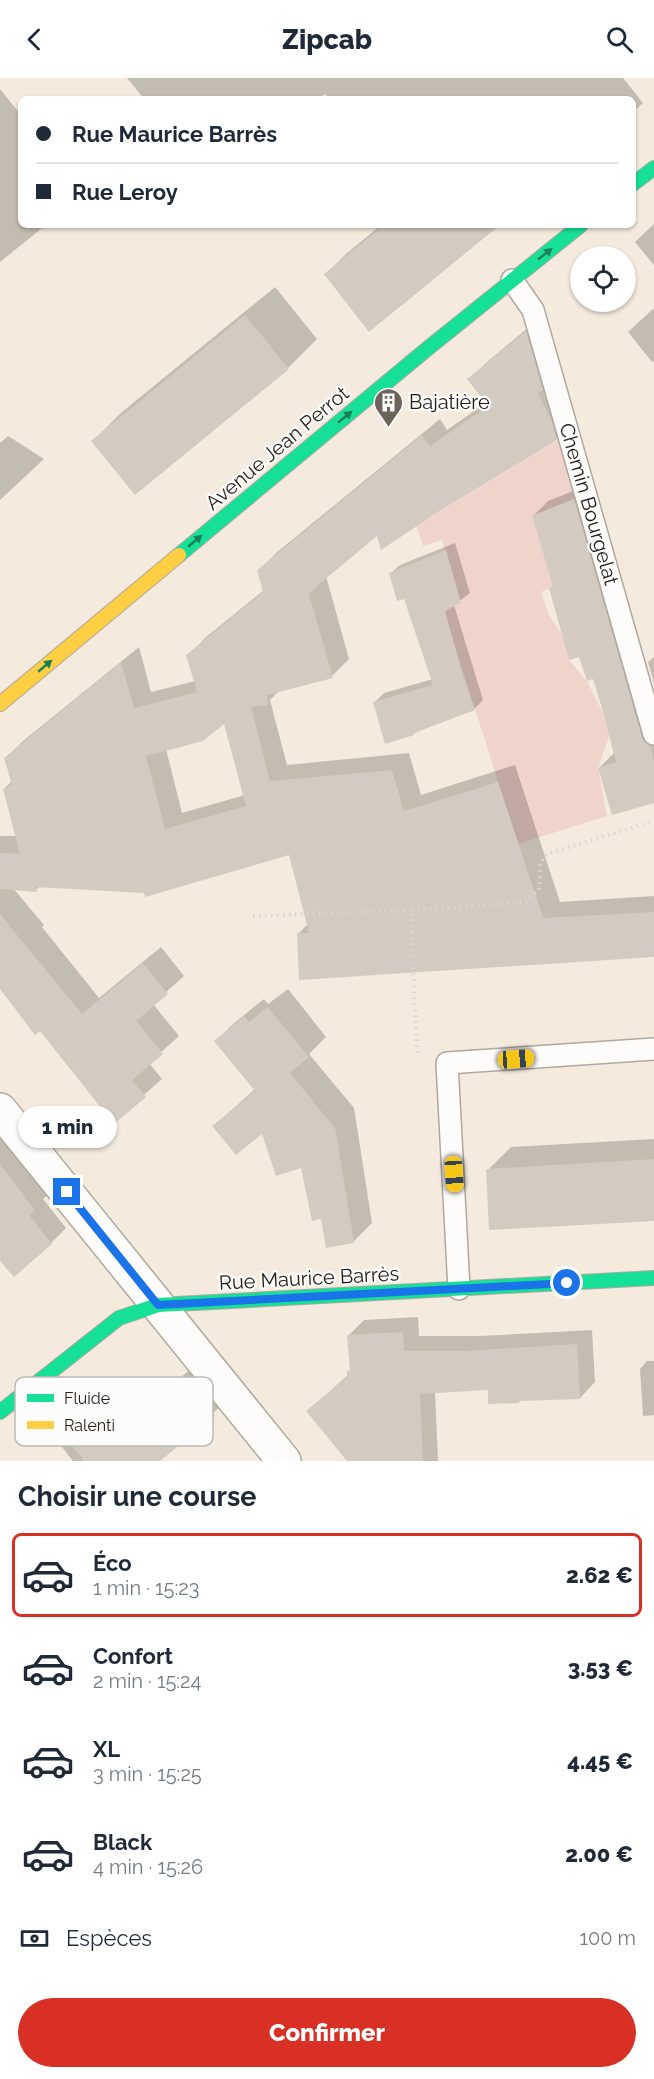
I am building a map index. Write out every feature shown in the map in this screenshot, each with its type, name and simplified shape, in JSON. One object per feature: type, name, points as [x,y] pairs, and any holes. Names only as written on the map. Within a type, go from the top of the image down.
[{"type":"main road","points":[[636,182],[654,168]]},
{"type":"main road","name":"Avenue Jean Perrot","points":[[0,704],[577,228]]},
{"type":"main road","name":"Rue Maurice Barrès","points":[[44,1377],[119,1318],[158,1305],[654,1278]]},
{"type":"main road","name":"Rue Maurice Barrès","points":[[0,1412],[15,1400]]},
{"type":"street","points":[[0,1110],[284,1461]]},
{"type":"lane","name":"Chemin Bourgelat","points":[[512,280],[533,310],[654,734]]},
{"type":"lane","points":[[459,1289],[447,1063],[654,1050]]},
{"type":"path","points":[[253,916],[525,902],[539,890],[540,864],[548,854],[654,821]]},
{"type":"path","points":[[411,909],[417,1054]]},
{"type":"shaded area","points":[[561,438],[578,497],[532,516],[553,587],[541,592],[549,615],[563,636],[569,660],[587,681],[610,733],[598,768],[607,816],[518,844],[444,612],[461,603],[442,540],[423,546],[416,526]]},
{"type":"building","points":[[380,228],[496,228],[369,332],[324,274]]},
{"type":"building","points":[[245,315],[289,369],[135,495],[91,441]]},
{"type":"building","points":[[526,331],[543,390],[538,394],[551,419],[557,440],[435,514],[381,550],[377,536],[309,594],[333,678],[267,695],[268,705],[251,707],[270,781],[392,770],[404,811],[498,782],[543,918],[654,912],[654,957],[299,980],[297,933],[309,933],[289,855],[145,897],[144,893],[35,887],[37,892],[0,889],[0,853],[20,854],[3,789],[12,785],[4,758],[121,662],[134,708],[197,692],[186,655],[263,592],[257,570],[422,435],[430,446],[488,406],[467,379]],"holes":[[[224,724],[246,806],[165,829],[146,756],[203,741]]]},
{"type":"building","points":[[574,499],[642,738],[650,746],[654,761],[654,803],[612,815],[598,768],[616,762],[604,715],[593,679],[587,681],[579,657],[569,660],[549,588],[553,587],[532,516]]},
{"type":"building","points":[[446,550],[461,603],[445,611],[475,710],[414,733],[414,735],[385,744],[373,702],[433,685],[404,599],[397,601],[389,573]]},
{"type":"building","points":[[0,914],[82,1014],[143,963],[168,994],[136,1021],[163,1054],[132,1080],[146,1097],[114,1124],[40,1031],[35,1035],[0,989]]},
{"type":"building","points":[[268,1007],[309,1057],[290,1073],[335,1128],[354,1243],[326,1248],[321,1219],[312,1221],[301,1168],[276,1176],[262,1134],[236,1155],[212,1126],[255,1091],[214,1041],[244,1016],[249,1022]]},
{"type":"building","points":[[654,1159],[654,1221],[489,1230],[486,1169]]},
{"type":"building","points":[[0,1164],[35,1210],[29,1215],[52,1244],[14,1277],[0,1261]]},
{"type":"building","points":[[403,1332],[404,1351],[464,1351],[577,1344],[580,1399],[488,1404],[488,1390],[420,1394],[423,1461],[347,1461],[306,1411],[347,1377],[347,1371],[350,1370],[347,1335]]},
{"type":"building","points":[[72,1446],[178,1446],[160,1461],[81,1461],[83,1459]]},
{"type":"traffic: fast","points":[[636,182],[654,168]]},
{"type":"traffic: fast","points":[[179,555],[427,349],[577,228]]},
{"type":"traffic: fast","points":[[44,1377],[119,1318],[158,1305],[654,1278]]},
{"type":"traffic: fast","points":[[0,1412],[15,1400]]},
{"type":"traffic: slow","points":[[0,704],[179,555]]},
{"type":"place","name":"Bajatière","points":[[388,428]]},
{"type":"route","points":[[67,1192],[158,1305],[567,1283]]}]
